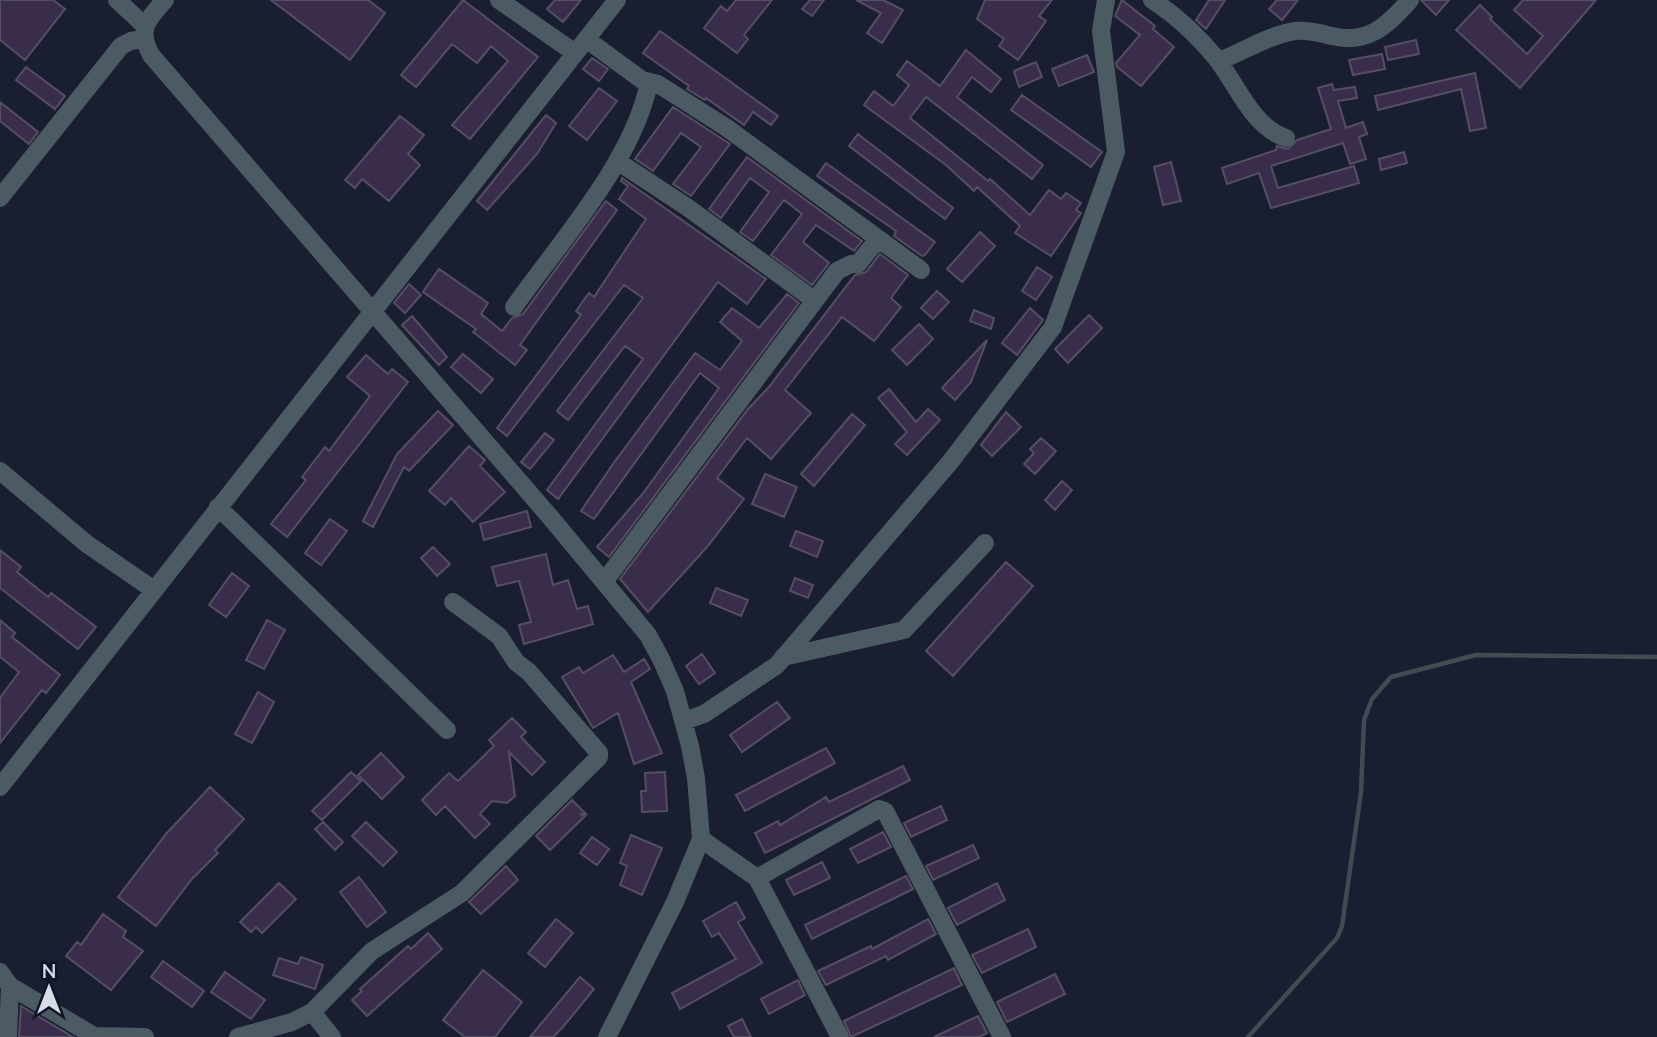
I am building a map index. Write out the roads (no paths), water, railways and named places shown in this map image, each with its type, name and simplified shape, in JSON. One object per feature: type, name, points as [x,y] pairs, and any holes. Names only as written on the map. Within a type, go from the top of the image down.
[{"type":"street","points":[[117,0],[144,32],[151,55],[604,582],[655,647],[684,721],[696,778],[701,839],[675,902],[607,1037]]},
{"type":"street","points":[[0,198],[121,47],[144,32],[164,0]]},
{"type":"street","points":[[499,0],[580,46],[649,82],[658,84],[727,128],[921,270]]},
{"type":"street","points":[[0,787],[617,0]]},
{"type":"street","points":[[684,721],[704,714],[741,691],[783,657],[951,461],[1053,327],[1116,152],[1101,31],[1106,0]]},
{"type":"street","points":[[1152,0],[1177,7],[1259,118],[1275,135],[1286,138]]},
{"type":"street","points":[[1219,61],[1294,32],[1312,31],[1347,40],[1363,38],[1391,22],[1410,0]]},
{"type":"street","points":[[514,307],[617,161],[643,112],[649,82]]},
{"type":"street","points":[[617,161],[687,207],[814,300]]},
{"type":"street","points":[[604,582],[837,271],[851,264],[858,264],[878,239]]},
{"type":"street","points":[[0,471],[87,544],[154,590]]},
{"type":"street","points":[[218,507],[447,730]]},
{"type":"street","points":[[783,657],[904,630],[985,543]]},
{"type":"street","points":[[238,1037],[292,1022],[312,1012],[372,951],[462,892],[599,757],[599,753],[529,672],[516,662],[499,636],[453,602]]},
{"type":"street","points":[[757,878],[879,809],[885,811],[1002,1037]]},
{"type":"street","points":[[701,839],[757,878],[840,1037]]},
{"type":"street","points":[[5,979],[94,1036],[145,1037]]},
{"type":"street","points":[[5,979],[8,1037]]},
{"type":"street","points":[[312,1012],[332,1037]]},
{"type":"waterway","points":[[1248,1037],[1337,938],[1342,926],[1361,792],[1364,720],[1372,699],[1391,677],[1476,655],[1657,657]]}]
